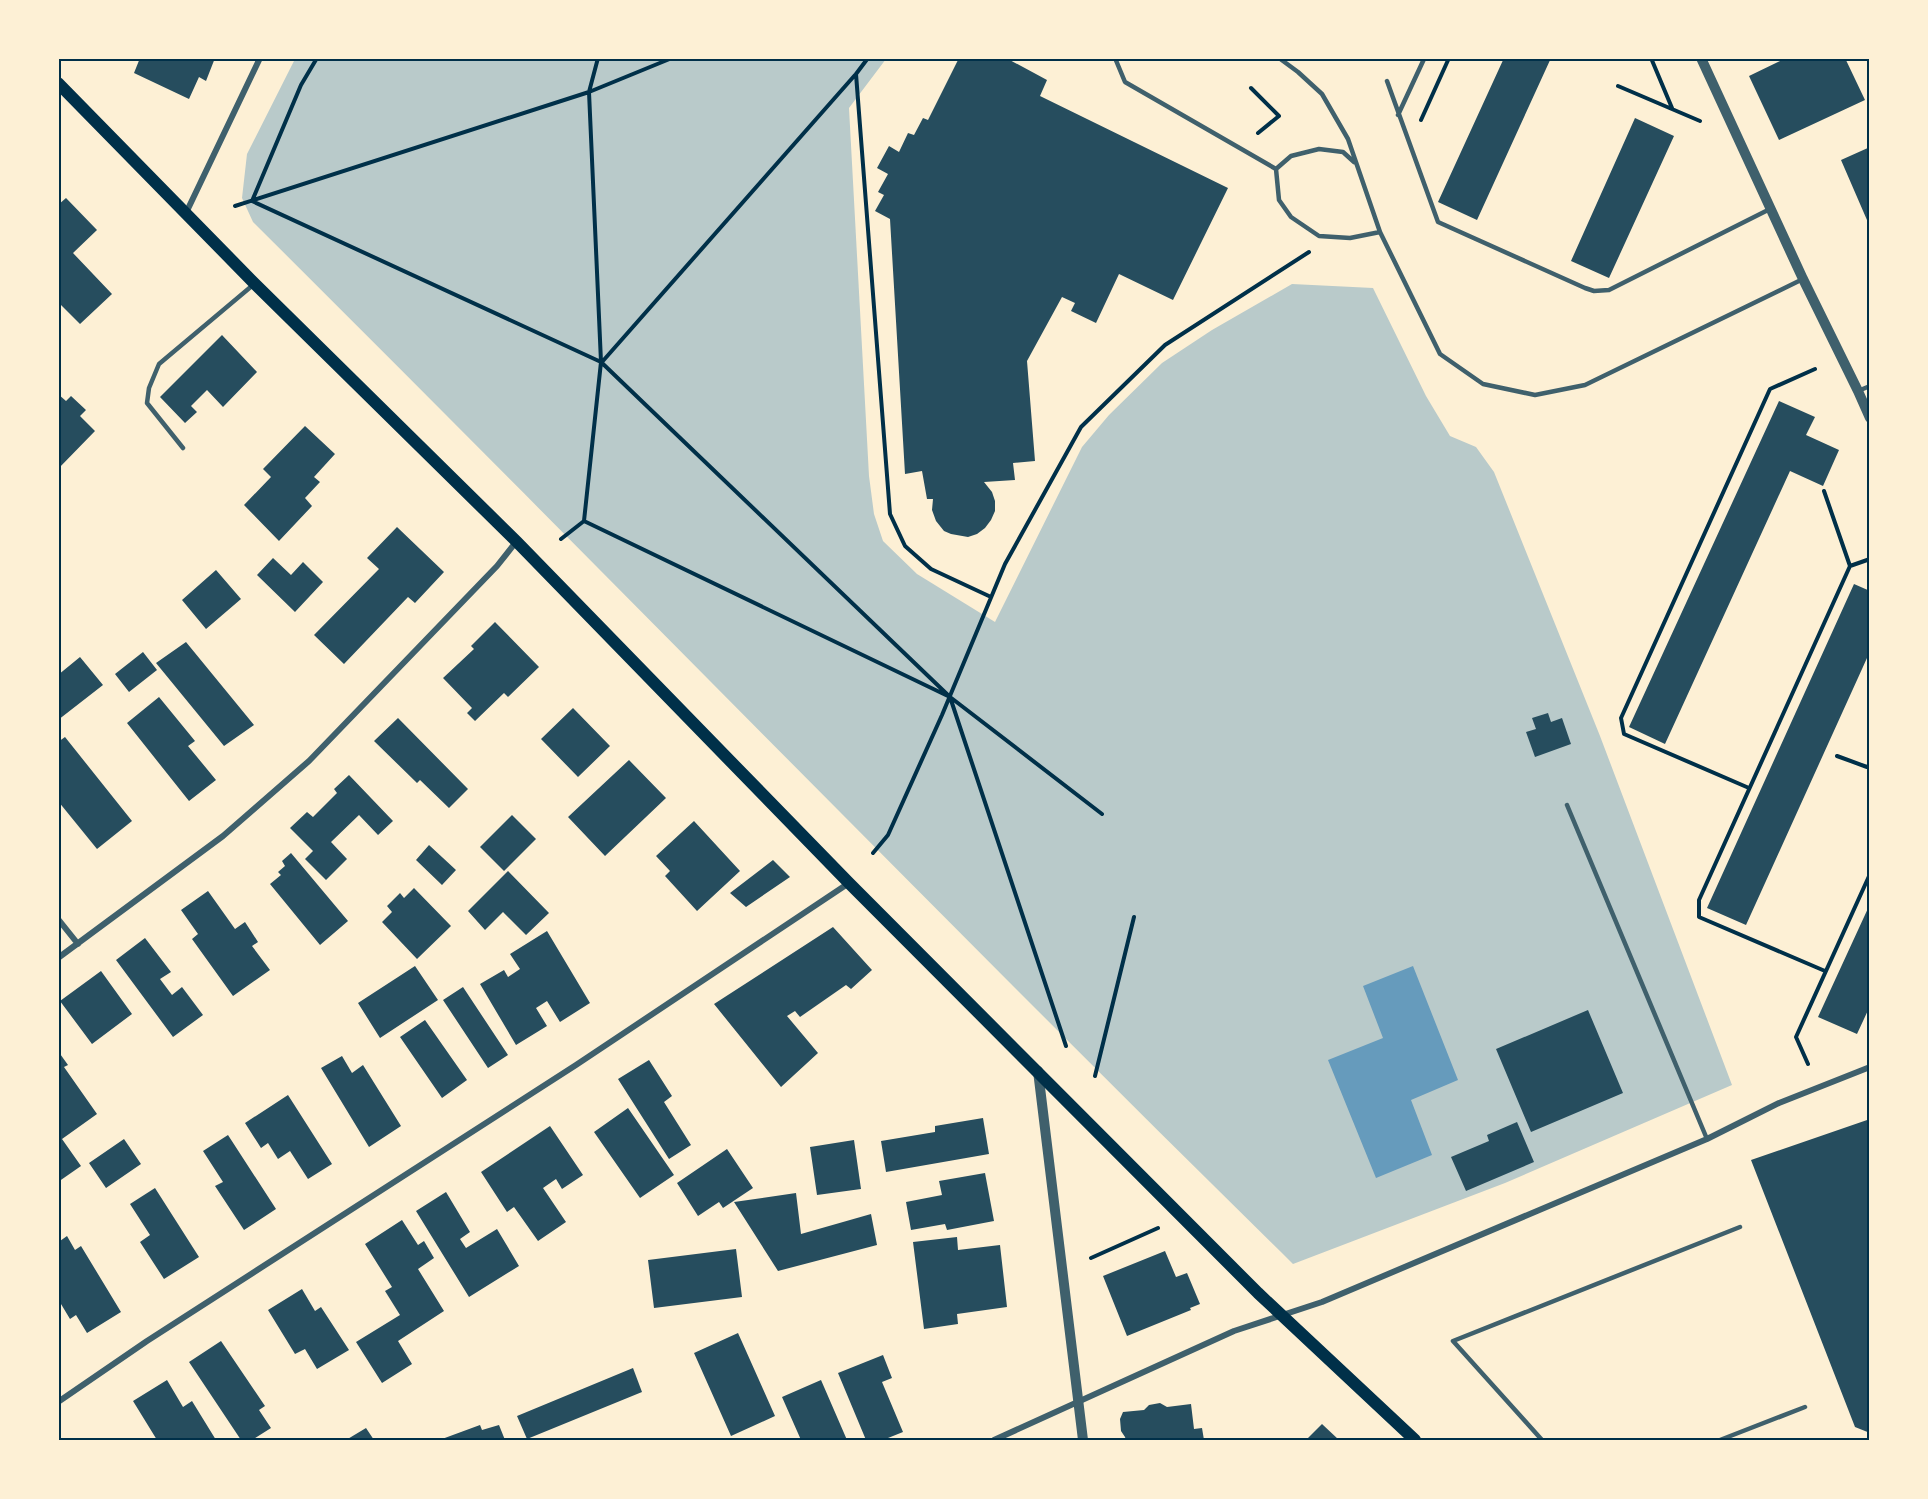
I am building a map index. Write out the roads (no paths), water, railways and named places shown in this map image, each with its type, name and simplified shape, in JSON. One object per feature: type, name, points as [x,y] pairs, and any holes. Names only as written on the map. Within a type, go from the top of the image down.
[{"type":"main road","points":[[58,83],[255,284],[517,542],[849,883],[1282,1315],[1415,1440]]},
{"type":"street","points":[[186,214],[260,58]]},
{"type":"street","points":[[1701,58],[1869,418]]},
{"type":"street","points":[[58,958],[223,836],[309,761],[517,542]]},
{"type":"street","points":[[58,1401],[147,1341],[576,1065],[849,883]]},
{"type":"street","points":[[58,919],[78,944]]},
{"type":"street","points":[[994,1440],[1234,1330],[1322,1302],[1707,1139],[1779,1103],[1869,1067]]},
{"type":"street","points":[[1038,1071],[1083,1440]]},
{"type":"lane","points":[[1114,58],[1125,82],[1276,169]]},
{"type":"lane","points":[[1279,58],[1322,94],[1348,139],[1380,232],[1440,354],[1483,384],[1535,395],[1585,385],[1803,279]]},
{"type":"lane","points":[[1398,114],[1424,58]]},
{"type":"lane","points":[[1387,81],[1438,222],[1594,291],[1609,290],[1770,209]]},
{"type":"lane","points":[[1276,169],[1291,156],[1319,149],[1342,152],[1356,163]]},
{"type":"lane","points":[[1276,169],[1279,200],[1291,217],[1319,236],[1350,238],[1380,232]]},
{"type":"lane","points":[[183,448],[147,403],[149,388],[159,364],[255,284]]},
{"type":"lane","points":[[1858,391],[1869,386]]},
{"type":"lane","points":[[1567,805],[1707,1139]]},
{"type":"lane","points":[[1542,1440],[1453,1341],[1740,1227]]},
{"type":"lane","points":[[1720,1440],[1805,1407]]},
{"type":"water","points":[[1413,966],[1458,1080],[1411,1100],[1432,1155],[1376,1178],[1328,1060],[1383,1038],[1363,986]]}]
